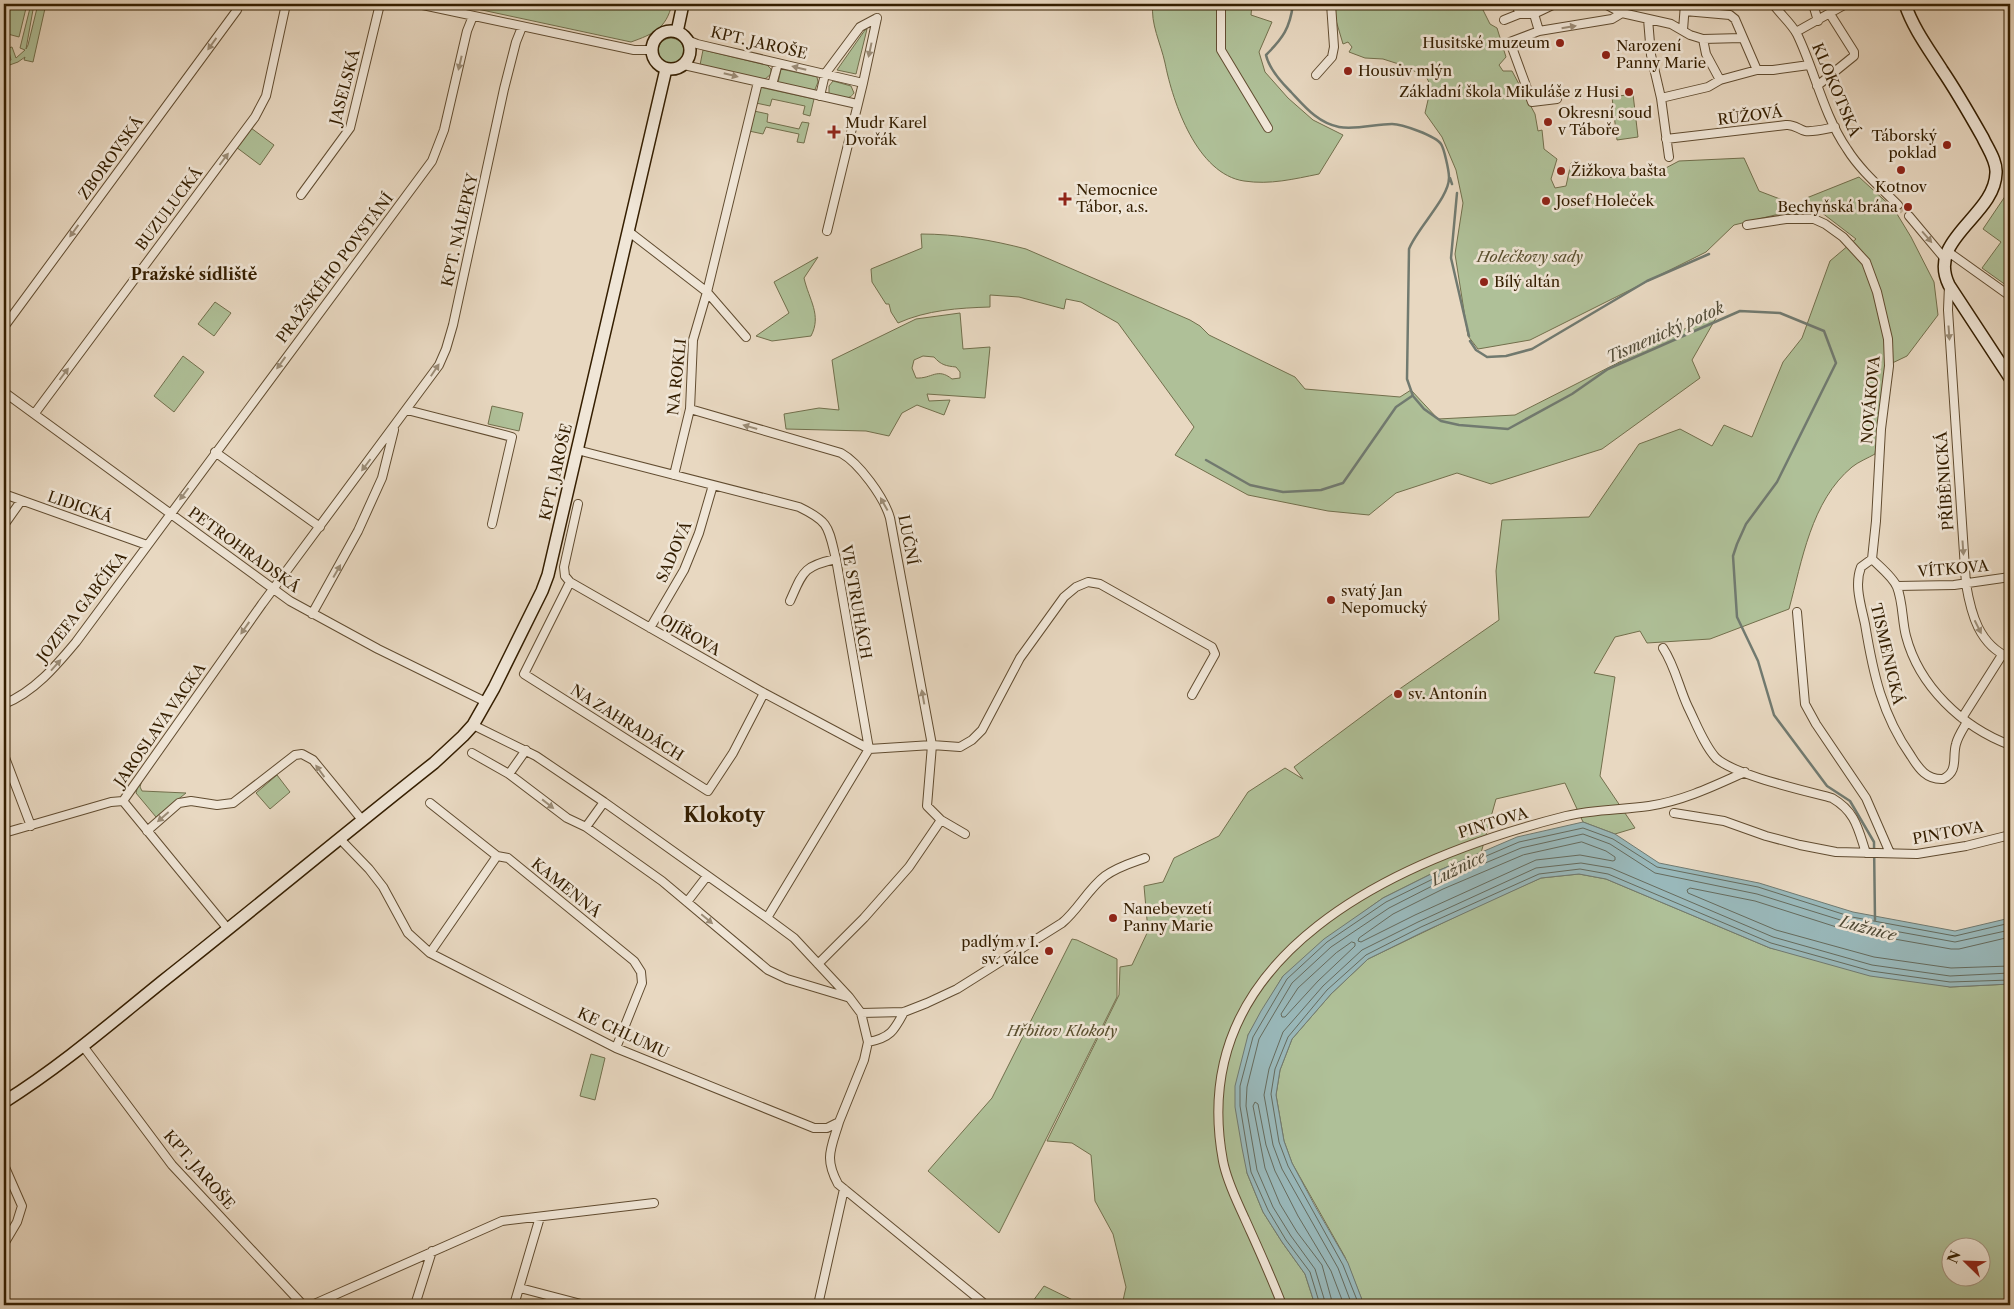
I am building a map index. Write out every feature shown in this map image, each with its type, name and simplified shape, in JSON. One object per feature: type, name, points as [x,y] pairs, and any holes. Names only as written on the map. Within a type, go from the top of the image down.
[{"type":"street","name":"ZBOROVSKÁ","points":[[4,327],[200,61],[237,10],[239,4]]},
{"type":"street","name":"BUZULUCKÁ","points":[[35,413],[255,117],[266,96],[286,4]]},
{"type":"street","name":"JASELSKÁ","points":[[302,195],[350,128],[357,106],[380,4]]},
{"type":"street","points":[[418,4],[634,50],[651,50]]},
{"type":"street","points":[[683,4],[677,32],[671,31],[660,34],[655,38],[651,50],[655,62],[666,69],[672,70],[684,65],[857,104]]},
{"type":"street","points":[[1221,4],[1222,50],[1268,128]]},
{"type":"street","points":[[1316,75],[1332,57],[1334,47],[1331,4]]},
{"type":"street","points":[[1517,4],[1519,14]]},
{"type":"street","points":[[1504,20],[1519,14],[1534,14],[1556,4]]},
{"type":"street","name":"KLOKOTSKÁ","points":[[1773,4],[1796,32],[1817,86],[1847,150],[1898,205]]},
{"type":"street","points":[[1813,4],[1818,21]]},
{"type":"street","points":[[1796,32],[1846,4]]},
{"type":"street","points":[[1905,4],[1914,26],[1972,118],[1994,159],[1996,171],[1995,186],[1989,198],[1956,236],[1946,255],[1944,272],[1949,285],[2010,378]]},
{"type":"street","points":[[1611,5],[1622,13],[1671,24],[1690,35],[1703,38],[1742,38]]},
{"type":"street","points":[[1683,30],[1685,7],[1730,15],[1735,19],[1757,70]]},
{"type":"street","points":[[1557,99],[1532,102],[1510,42],[1538,32],[1612,19],[1622,13]]},
{"type":"street","points":[[1534,14],[1538,32]]},
{"type":"street","points":[[1817,86],[1854,56],[1854,52],[1830,14]]},
{"type":"street","name":"PRAŽSKÉHO POVSTÁNÍ","points":[[171,515],[215,452],[432,161],[444,130],[467,31],[473,16]]},
{"type":"street","name":"KPT. JAROŠE","points":[[825,74],[860,27],[877,18],[827,231]]},
{"type":"street","points":[[1644,18],[1661,98],[1669,157]]},
{"type":"street","name":"KPT. NÁLEPKY","points":[[274,589],[439,365],[446,349],[513,52],[522,27]]},
{"type":"street","name":"KPT. JAROŠE","points":[[677,32],[697,44],[863,83]]},
{"type":"street","points":[[1703,38],[1706,54],[1720,80]]},
{"type":"street","name":"KPT. JAROŠE","points":[[684,65],[690,50],[688,40]]},
{"type":"street","points":[[772,85],[778,63]]},
{"type":"street","points":[[1661,98],[1708,87],[1720,80],[1757,70],[1809,65]]},
{"type":"street","name":"KPT. JAROŠE","points":[[4,1102],[36,1082],[83,1046],[434,763],[473,725],[548,575],[666,69]]},
{"type":"street","points":[[820,96],[825,74]]},
{"type":"street","name":"NA ROKLI","points":[[674,475],[690,409],[693,340],[707,292],[758,82]]},
{"type":"street","name":"RŮŽOVÁ","points":[[1666,140],[1786,125],[1796,126],[1803,131],[1835,127]]},
{"type":"street","points":[[1909,216],[1946,255],[2010,296]]},
{"type":"street","name":"NOVÁKOVA","points":[[1748,225],[1786,219],[1814,219],[1825,224],[1843,237],[1866,262],[1877,292],[1888,339],[1890,366],[1881,429],[1872,558]]},
{"type":"street","points":[[628,230],[707,292],[746,337]]},
{"type":"street","name":"PŘÍBĚNICKÁ","points":[[1949,285],[1948,310],[1966,584],[1972,613],[1978,629],[1992,647],[2006,656]]},
{"type":"street","name":"PETROHRADSKÁ","points":[[4,392],[171,515],[312,614],[486,702]]},
{"type":"street","name":"LUČNÍ","points":[[690,409],[841,453],[850,458],[886,505],[932,745],[927,806],[941,820]]},
{"type":"street","points":[[407,410],[512,437],[492,524]]},
{"type":"street","name":"KPT. NÁLEPKY","points":[[312,614],[352,544],[378,486],[395,426]]},
{"type":"street","name":"VE STRUHÁCH","points":[[577,450],[799,507],[818,516],[828,528],[836,559],[869,749]]},
{"type":"street","points":[[215,452],[320,527]]},
{"type":"street","name":"SADOVÁ","points":[[650,628],[684,570],[699,533],[714,485]]},
{"type":"street","name":"LIDICKÁ","points":[[4,494],[147,546]]},
{"type":"street","points":[[4,525],[21,501]]},
{"type":"street","points":[[570,582],[565,576],[564,567],[578,504]]},
{"type":"street","name":"JOZEFA GABČÍKA","points":[[4,704],[12,701],[55,668],[171,515]]},
{"type":"street","points":[[1872,558],[1897,586],[1906,637],[1924,677],[1940,697],[1964,720],[1982,732],[2010,745]]},
{"type":"street","name":"TISMENICKÁ","points":[[1872,558],[1861,567],[1858,583],[1868,645],[1883,705],[1900,740],[1925,775],[1930,778],[1943,779],[1948,776],[1955,766],[1956,742],[1964,720]]},
{"type":"street","points":[[790,601],[802,576],[810,566],[836,559]]},
{"type":"street","name":"VÍTKOVA","points":[[1897,586],[1966,584],[2010,577]]},
{"type":"street","name":"OJÍŘOVA","points":[[570,582],[764,693],[869,749]]},
{"type":"street","name":"NA ZAHRADÁCH","points":[[570,582],[524,674],[708,790],[733,754],[764,693]]},
{"type":"street","points":[[767,918],[869,749],[932,745],[960,747],[972,740],[982,730],[1020,658],[1064,597],[1076,587],[1088,582],[1100,584],[1212,647],[1214,654],[1192,695]]},
{"type":"street","name":"JAROSLAVA VACKA","points":[[4,833],[111,802],[123,801],[274,589]]},
{"type":"street","points":[[1798,612],[1805,704],[1816,724],[1866,798],[1890,853]]},
{"type":"street","points":[[1662,648],[1674,670],[1687,706],[1709,748],[1717,758],[1729,766],[1745,772],[1832,798],[1842,804],[1856,822],[1866,853]]},
{"type":"street","points":[[1964,720],[2006,656]]},
{"type":"street","points":[[473,725],[526,750],[604,802],[767,918],[794,938],[849,997],[860,1013],[868,1042],[864,1060],[839,1122],[829,1157],[832,1172],[838,1184],[986,1305]]},
{"type":"street","points":[[509,774],[526,750]]},
{"type":"street","points":[[472,753],[509,774],[567,818],[586,827],[662,881],[768,970],[787,979],[849,997]]},
{"type":"street","points":[[147,831],[179,803],[190,801],[217,805],[233,803],[295,755],[302,754],[313,760],[362,821]]},
{"type":"street","points":[[4,755],[31,826]]},
{"type":"street","name":"PINTOVA","points":[[1282,1305],[1233,1191],[1224,1163],[1220,1136],[1218,1100],[1223,1071],[1244,1010],[1263,981],[1302,938],[1326,918],[1392,878],[1455,849],[1569,815],[1651,806],[1696,794],[1745,772]]},
{"type":"street","points":[[123,801],[228,929]]},
{"type":"street","points":[[586,827],[604,802]]},
{"type":"street","name":"KAMENNÁ","points":[[430,803],[497,856],[508,858],[634,961],[641,972],[642,983],[616,1048]]},
{"type":"street","name":"PINTOVA","points":[[1674,813],[1724,821],[1800,845],[1836,852],[1917,854],[1966,846],[2010,835]]},
{"type":"street","points":[[818,964],[864,918],[910,867],[941,820],[965,834]]},
{"type":"street","name":"KE CHLUMU","points":[[340,839],[370,869],[383,887],[408,933],[430,953],[616,1048],[814,1128],[827,1128],[839,1122]]},
{"type":"street","points":[[430,953],[497,856]]},
{"type":"street","points":[[860,1013],[904,1012],[957,989],[1062,924],[1071,916],[1103,877],[1118,868],[1145,858]]},
{"type":"street","points":[[687,902],[707,876]]},
{"type":"street","points":[[868,1042],[883,1039],[894,1030],[904,1012]]},
{"type":"street","name":"KPT. JAROŠE","points":[[83,1046],[172,1165],[302,1305]]},
{"type":"street","points":[[4,1165],[22,1206],[17,1222],[4,1244]]},
{"type":"street","points":[[818,1305],[844,1189]]},
{"type":"street","points":[[312,1305],[432,1250],[502,1221],[654,1203]]},
{"type":"street","points":[[514,1305],[540,1217]]},
{"type":"street","points":[[415,1305],[432,1250]]},
{"type":"street","points":[[520,1288],[585,1305]]},
{"type":"green space","points":[[4,4],[27,4],[19,37],[4,33]]},
{"type":"green space","points":[[31,4],[34,4],[26,49],[38,4],[46,4],[33,62],[24,60],[25,57],[18,62],[4,67],[4,62],[11,60],[8,48],[12,47],[16,58],[25,50],[20,48]]},
{"type":"green space","points":[[454,4],[672,4],[666,19],[658,29],[631,42]]},
{"type":"green space","points":[[1153,4],[1252,4],[1251,15],[1272,22],[1259,52],[1265,72],[1288,98],[1313,120],[1343,135],[1319,174],[1282,181],[1254,182],[1227,176],[1213,165],[1200,151],[1181,116],[1154,26]]},
{"type":"green space","name":"Holečkovy sady","points":[[1336,4],[1480,4],[1490,24],[1497,28],[1506,57],[1499,65],[1503,71],[1512,71],[1535,114],[1538,131],[1542,130],[1544,149],[1557,159],[1551,179],[1555,188],[1566,186],[1571,163],[1600,168],[1602,178],[1633,176],[1662,170],[1679,161],[1744,158],[1759,191],[1814,212],[1775,215],[1734,225],[1706,252],[1530,340],[1478,349],[1468,336],[1455,254],[1463,203],[1456,170],[1442,137],[1425,113],[1431,87],[1427,78],[1405,66],[1383,59],[1365,58],[1349,52],[1352,47],[1348,42],[1343,44],[1335,17]]},
{"type":"green space","points":[[867,29],[856,74],[837,70],[865,30]]},
{"type":"green space","points":[[671,38],[680,42],[684,51],[680,60],[671,64],[662,60],[658,51],[662,42]]},
{"type":"green space","points":[[703,50],[767,65],[771,69],[771,74],[764,80],[700,65]]},
{"type":"green space","points":[[781,69],[817,77],[818,82],[814,92],[778,83]]},
{"type":"green space","points":[[833,81],[851,86],[854,93],[852,96],[839,98],[829,95],[829,86]]},
{"type":"green space","points":[[759,87],[814,99],[810,116],[803,114],[805,106],[772,99],[770,106],[756,103]]},
{"type":"green space","points":[[1633,94],[1638,137],[1617,140],[1612,97]]},
{"type":"green space","points":[[754,111],[768,114],[767,122],[799,129],[802,122],[809,123],[804,143],[797,142],[799,134],[766,127],[763,134],[749,131]]},
{"type":"green space","points":[[251,128],[274,145],[260,165],[236,147]]},
{"type":"green space","points":[[1859,177],[1894,209],[1911,237],[1934,282],[1938,315],[1907,356],[1886,366],[1875,454],[1852,467],[1838,481],[1817,514],[1804,552],[1789,609],[1710,639],[1647,643],[1640,631],[1615,637],[1594,673],[1615,677],[1600,776],[1635,828],[1615,834],[1583,822],[1565,783],[1496,799],[1481,853],[1435,872],[1383,898],[1283,976],[1248,1035],[1247,1173],[1263,1212],[1305,1274],[1315,1305],[1122,1305],[1126,1287],[1113,1234],[1095,1201],[1091,1155],[1072,1143],[1047,1141],[1119,995],[1120,967],[1132,965],[1148,931],[1144,886],[1163,882],[1174,858],[1219,836],[1248,792],[1285,768],[1303,779],[1294,767],[1388,697],[1499,620],[1496,571],[1502,520],[1589,517],[1639,444],[1680,429],[1712,446],[1724,425],[1752,437],[1783,362],[1802,338],[1830,261],[1856,239],[1804,199]]},
{"type":"green space","points":[[2010,189],[2010,288],[1982,268],[2001,242],[1983,229]]},
{"type":"green space","points":[[921,234],[974,238],[1026,249],[1190,320],[1209,335],[1295,377],[1305,389],[1400,397],[1411,390],[1438,419],[1515,415],[1720,311],[1692,360],[1700,378],[1602,449],[1491,484],[1457,473],[1396,493],[1369,515],[1328,511],[1248,495],[1175,455],[1194,427],[1118,323],[1081,302],[1066,299],[1064,309],[1019,297],[990,295],[990,307],[931,312],[898,323],[891,312],[889,304],[886,304],[872,282],[871,269],[922,248]]},
{"type":"green space","points":[[818,257],[804,278],[815,314],[814,328],[811,336],[772,341],[756,336],[789,313],[774,282]]},
{"type":"green space","points":[[215,302],[231,313],[214,336],[198,324]]},
{"type":"green space","points":[[960,313],[963,349],[990,347],[985,398],[927,394],[929,401],[950,400],[944,415],[917,405],[902,413],[889,436],[866,431],[786,429],[784,414],[819,408],[839,410],[832,360],[916,319]],"holes":[[[923,356],[934,357],[944,365],[956,367],[960,372],[960,378],[952,379],[942,374],[916,378],[912,368],[914,360]]]},
{"type":"green space","points":[[183,356],[204,372],[174,412],[154,396]]},
{"type":"green space","points":[[492,406],[523,413],[519,431],[488,424]]},
{"type":"green space","points":[[277,775],[290,792],[270,809],[256,793]]},
{"type":"green space","points":[[142,780],[140,787],[142,791],[186,793],[156,817],[136,793],[138,785]]},
{"type":"green space","points":[[1579,874],[1606,879],[1770,948],[1950,987],[2010,984],[2010,1305],[1364,1305],[1345,1257],[1292,1163],[1284,1141],[1276,1095],[1280,1070],[1292,1039],[1331,994],[1368,959],[1541,878]]},
{"type":"green space","name":"Hřbitov Klokoty","points":[[1072,939],[1117,959],[1117,997],[999,1233],[928,1171],[992,1098]]},
{"type":"green space","points":[[591,1054],[605,1058],[595,1100],[580,1096]]},
{"type":"green space","points":[[1044,1286],[1083,1305],[1030,1305]]},
{"type":"water","name":"Lužnice","points":[[1583,822],[1615,834],[1659,863],[1759,883],[1853,912],[1955,931],[2010,918],[2010,984],[1950,987],[1870,976],[1770,948],[1606,879],[1579,874],[1541,878],[1423,932],[1368,959],[1331,994],[1292,1039],[1280,1070],[1276,1095],[1284,1141],[1292,1163],[1348,1263],[1364,1305],[1315,1305],[1305,1274],[1263,1212],[1247,1173],[1242,1148],[1235,1107],[1235,1086],[1248,1035],[1261,1011],[1283,976],[1324,939],[1383,898],[1435,872],[1517,837]]},
{"type":"waterway","name":"Tismenický potok","points":[[1293,4],[1290,20],[1285,32],[1266,55],[1276,75],[1307,109],[1325,122],[1339,127],[1352,128],[1392,124],[1411,128],[1438,141],[1444,150],[1449,174],[1448,185],[1439,203],[1409,249],[1407,379],[1413,396],[1424,409],[1441,421],[1459,425],[1508,429],[1572,394],[1608,369],[1740,311],[1780,313],[1824,331],[1836,363],[1777,482],[1746,524],[1733,556],[1737,617],[1758,661],[1774,715],[1827,786],[1850,801],[1874,842],[1875,920]]},
{"type":"waterway","name":"Tismenický potok","points":[[1450,178],[1452,184]]},
{"type":"waterway","points":[[1457,193],[1451,258],[1469,336]]},
{"type":"waterway","points":[[1470,341],[1476,350],[1487,357],[1506,356],[1532,349],[1647,281],[1709,254]]},
{"type":"waterway","points":[[1206,460],[1250,485],[1283,492],[1321,490],[1343,483],[1396,407],[1412,396]]},
{"type":"tunnel","points":[[1898,205],[1909,216]]},
{"type":"place","name":"Husitské muzeum","points":[[1560,43]]},
{"type":"place","name":"Narození Panny Marie","points":[[1606,55]]},
{"type":"place","name":"Housův mlýn","points":[[1348,71]]},
{"type":"place","name":"Základní škola Mikuláše z Husi","points":[[1629,92]]},
{"type":"place","name":"Okresní soud v Táboře","points":[[1548,122]]},
{"type":"place","name":"Mudr Karel Dvořák","points":[[834,132]]},
{"type":"place","name":"Táborský poklad","points":[[1947,145]]},
{"type":"place","name":"Kotnov","points":[[1901,170]]},
{"type":"place","name":"Žižkova bašta","points":[[1561,171]]},
{"type":"place","name":"Nemocnice Tábor, a.s.","points":[[1065,199]]},
{"type":"place","name":"Josef Holeček","points":[[1546,201]]},
{"type":"place","name":"Bechyňská brána","points":[[1908,207]]},
{"type":"place","name":"Bílý altán","points":[[1484,282]]},
{"type":"place","name":"svatý Jan Nepomucký","points":[[1331,600]]},
{"type":"place","name":"sv. Antonín","points":[[1398,694]]},
{"type":"place","name":"Nanebevzetí Panny Marie","points":[[1113,918]]},
{"type":"place","name":"padlým v I. sv. válce","points":[[1049,951]]},
{"type":"district","name":"Pražské sídliště","points":[[194,274]]},
{"type":"district","name":"Klokoty","points":[[724,815]]}]
